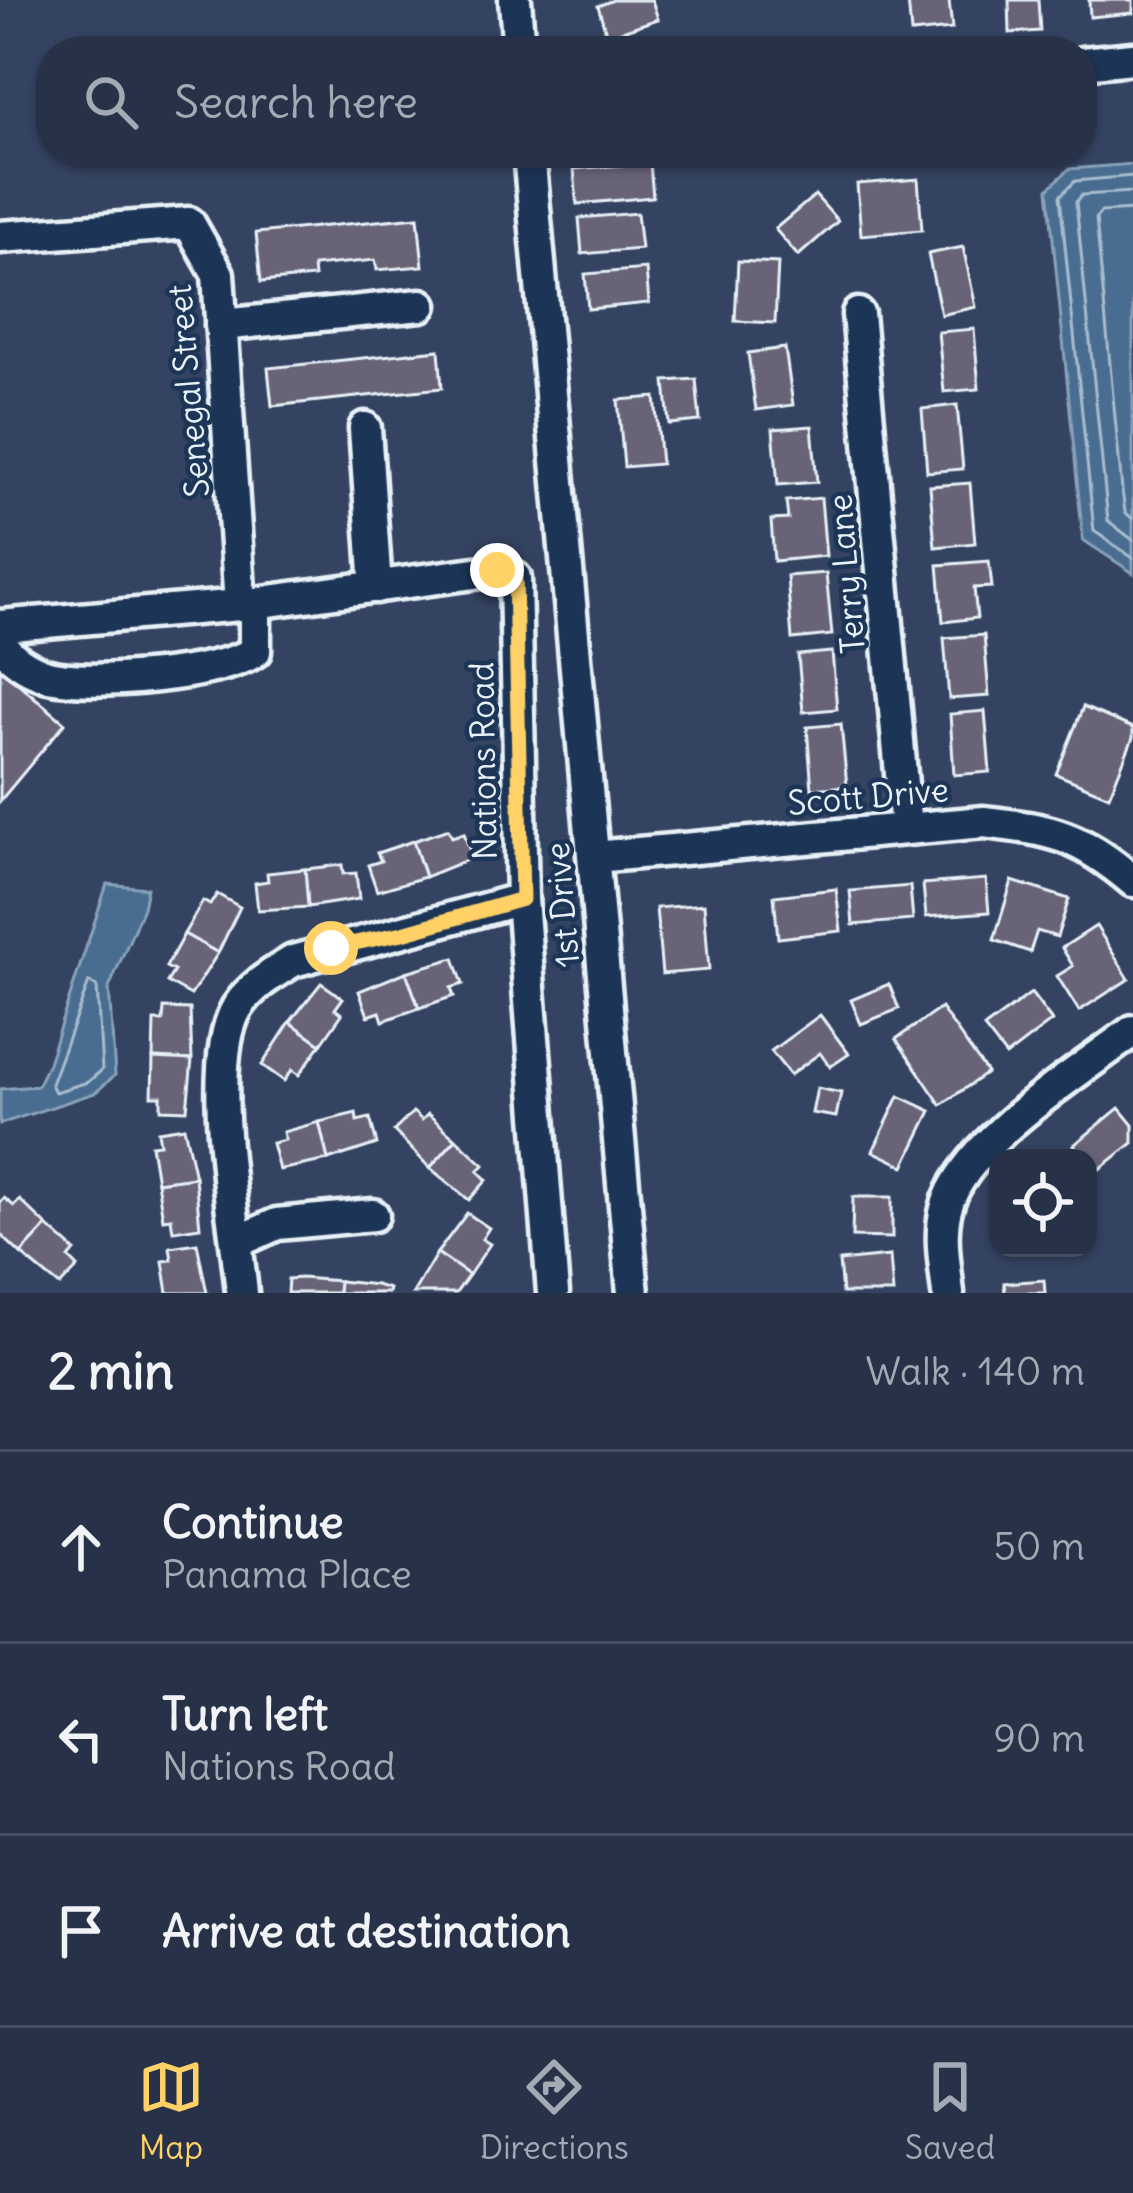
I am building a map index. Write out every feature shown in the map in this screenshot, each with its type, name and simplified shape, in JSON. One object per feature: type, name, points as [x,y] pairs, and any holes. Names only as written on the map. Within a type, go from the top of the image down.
[{"type":"street","points":[[515,0],[518,36]]},
{"type":"street","points":[[1097,62],[1133,58]]},
{"type":"street","name":"1st Drive","points":[[530,168],[633,1293]]},
{"type":"street","name":"Senegal Street","points":[[0,237],[189,223],[218,274],[255,651],[232,665],[89,682],[44,674],[10,657],[0,643]]},
{"type":"street","points":[[221,325],[421,304]]},
{"type":"street","name":"Terry Lane","points":[[858,314],[906,827]]},
{"type":"street","points":[[365,428],[376,587]]},
{"type":"street","name":"Nations Road","points":[[0,626],[247,604],[497,570],[515,578],[522,899],[553,1293]]},
{"type":"street","name":"Scott Drive","points":[[594,857],[984,822],[1040,828],[1094,848],[1133,880]]},
{"type":"street","points":[[242,1293],[222,1080],[227,1036],[237,1009],[261,980],[293,961],[522,899]]},
{"type":"street","points":[[948,1293],[942,1246],[946,1208],[962,1172],[982,1147],[1133,1030]]},
{"type":"street","points":[[237,1242],[277,1224],[373,1215]]},
{"type":"water","points":[[1133,164],[1133,573],[1083,540],[1048,189],[1069,169]]},
{"type":"water","points":[[107,884],[147,888],[109,988],[115,1075],[95,1093],[0,1124],[0,1089],[37,1086],[47,1066]]},
{"type":"building","points":[[613,0],[652,0],[658,19],[607,36],[598,6]]},
{"type":"building","points":[[908,0],[949,0],[952,29],[911,33]]},
{"type":"building","points":[[1009,0],[1038,0],[1040,31],[1010,33]]},
{"type":"building","points":[[1089,0],[1133,0],[1133,13],[1090,17]]},
{"type":"building","points":[[650,168],[653,197],[577,204],[574,169]]},
{"type":"building","points":[[918,179],[922,230],[861,235],[857,184]]},
{"type":"building","points":[[815,195],[838,221],[798,256],[775,229]]},
{"type":"building","points":[[637,213],[641,249],[582,254],[579,218]]},
{"type":"building","points":[[418,217],[423,266],[377,270],[375,260],[313,266],[314,277],[261,282],[256,233]]},
{"type":"building","points":[[963,247],[976,307],[941,315],[928,254]]},
{"type":"building","points":[[738,261],[778,263],[775,323],[735,321]]},
{"type":"building","points":[[646,269],[649,303],[588,309],[585,274]]},
{"type":"building","points":[[974,329],[979,389],[944,392],[938,332]]},
{"type":"building","points":[[785,348],[793,405],[756,410],[748,353]]},
{"type":"building","points":[[439,350],[442,388],[272,406],[268,368]]},
{"type":"building","points":[[696,379],[700,421],[669,424],[665,381]]},
{"type":"building","points":[[655,397],[661,464],[624,467],[618,400]]},
{"type":"building","points":[[957,405],[963,469],[927,472],[922,409]]},
{"type":"building","points":[[812,426],[817,482],[778,485],[773,429]]},
{"type":"building","points":[[970,483],[975,543],[935,547],[930,486]]},
{"type":"building","points":[[821,498],[826,556],[774,561],[771,520],[788,519],[786,501]]},
{"type":"building","points":[[989,561],[992,587],[974,588],[977,618],[943,622],[938,565]]},
{"type":"building","points":[[826,573],[832,635],[792,639],[787,576]]},
{"type":"building","points":[[984,635],[989,696],[949,699],[944,638]]},
{"type":"building","points":[[832,652],[837,709],[803,712],[798,655]]},
{"type":"building","points":[[0,668],[65,723],[0,801]]},
{"type":"building","points":[[1083,707],[1133,728],[1109,796],[1056,774]]},
{"type":"building","points":[[985,711],[990,772],[954,775],[950,714]]},
{"type":"building","points":[[841,724],[847,786],[812,789],[807,727]]},
{"type":"building","points":[[448,829],[452,837],[464,833],[472,858],[425,877],[413,841]]},
{"type":"building","points":[[413,841],[425,877],[377,891],[368,865],[381,861],[377,853]]},
{"type":"building","points":[[342,865],[343,874],[356,873],[359,899],[308,907],[305,869]]},
{"type":"building","points":[[305,869],[308,907],[258,910],[255,883],[268,881],[267,873]]},
{"type":"building","points":[[986,879],[989,912],[926,917],[923,884]]},
{"type":"building","points":[[1012,881],[1069,899],[1057,937],[1037,931],[1030,952],[994,940]]},
{"type":"building","points":[[910,886],[913,920],[853,925],[850,891]]},
{"type":"building","points":[[836,889],[841,931],[778,938],[774,896]]},
{"type":"building","points":[[217,894],[240,907],[218,953],[184,934],[203,901],[210,905]]},
{"type":"building","points":[[704,904],[709,970],[662,974],[656,908]]},
{"type":"building","points":[[1096,926],[1129,979],[1079,1011],[1057,976],[1073,966],[1062,948]]},
{"type":"building","points":[[184,934],[218,953],[191,995],[167,982],[174,971],[166,967]]},
{"type":"building","points":[[454,958],[463,984],[451,988],[454,996],[419,1008],[406,972]]},
{"type":"building","points":[[406,972],[419,1008],[383,1021],[380,1012],[368,1016],[359,991]]},
{"type":"building","points":[[321,983],[343,998],[335,1009],[342,1014],[321,1044],[290,1022]]},
{"type":"building","points":[[889,984],[899,1009],[861,1024],[851,1000]]},
{"type":"building","points":[[1031,993],[1052,1021],[1006,1056],[984,1028]]},
{"type":"building","points":[[164,1008],[190,1009],[192,1060],[153,1058],[154,1021],[163,1021]]},
{"type":"building","points":[[941,1008],[987,1073],[941,1105],[896,1039]]},
{"type":"building","points":[[820,1015],[849,1054],[830,1067],[820,1053],[790,1075],[771,1051]]},
{"type":"building","points":[[290,1022],[321,1044],[299,1075],[292,1070],[284,1081],[262,1065]]},
{"type":"building","points":[[153,1058],[192,1060],[187,1110],[161,1109],[161,1096],[152,1096]]},
{"type":"building","points":[[817,1088],[841,1093],[836,1117],[812,1113]]},
{"type":"building","points":[[899,1096],[931,1111],[904,1166],[873,1151]]},
{"type":"building","points":[[1119,1108],[1133,1125],[1133,1143],[1097,1171],[1097,1149],[1074,1145]]},
{"type":"building","points":[[413,1112],[422,1120],[428,1114],[456,1139],[430,1168],[394,1131]]},
{"type":"building","points":[[356,1113],[357,1121],[370,1118],[377,1144],[328,1160],[319,1122]]},
{"type":"building","points":[[319,1122],[328,1160],[279,1170],[272,1143],[285,1140],[283,1132]]},
{"type":"building","points":[[184,1127],[195,1177],[157,1182],[151,1145],[160,1144],[158,1131]]},
{"type":"building","points":[[456,1139],[484,1165],[478,1171],[487,1180],[469,1200],[430,1168]]},
{"type":"building","points":[[195,1177],[200,1227],[173,1231],[171,1218],[163,1219],[157,1182]]},
{"type":"building","points":[[853,1197],[892,1197],[892,1238],[852,1237]]},
{"type":"building","points":[[4,1198],[14,1206],[20,1200],[47,1226],[21,1254],[0,1234]]},
{"type":"building","points":[[467,1213],[489,1228],[482,1239],[490,1244],[469,1275],[437,1253]]},
{"type":"building","points":[[47,1226],[75,1251],[69,1258],[78,1267],[60,1286],[21,1254]]},
{"type":"building","points":[[197,1243],[207,1293],[168,1293],[163,1261],[172,1260],[170,1247]]},
{"type":"building","points":[[437,1253],[469,1275],[456,1293],[413,1293]]},
{"type":"building","points":[[890,1256],[893,1293],[842,1293],[839,1261]]},
{"type":"building","points":[[288,1279],[339,1281],[338,1293],[287,1293]]},
{"type":"building","points":[[1044,1280],[1045,1293],[1005,1293],[1004,1283]]},
{"type":"building","points":[[339,1281],[389,1289],[388,1293],[338,1293]]},
{"type":"route","points":[[331,948],[522,899],[515,578],[497,570]]}]
